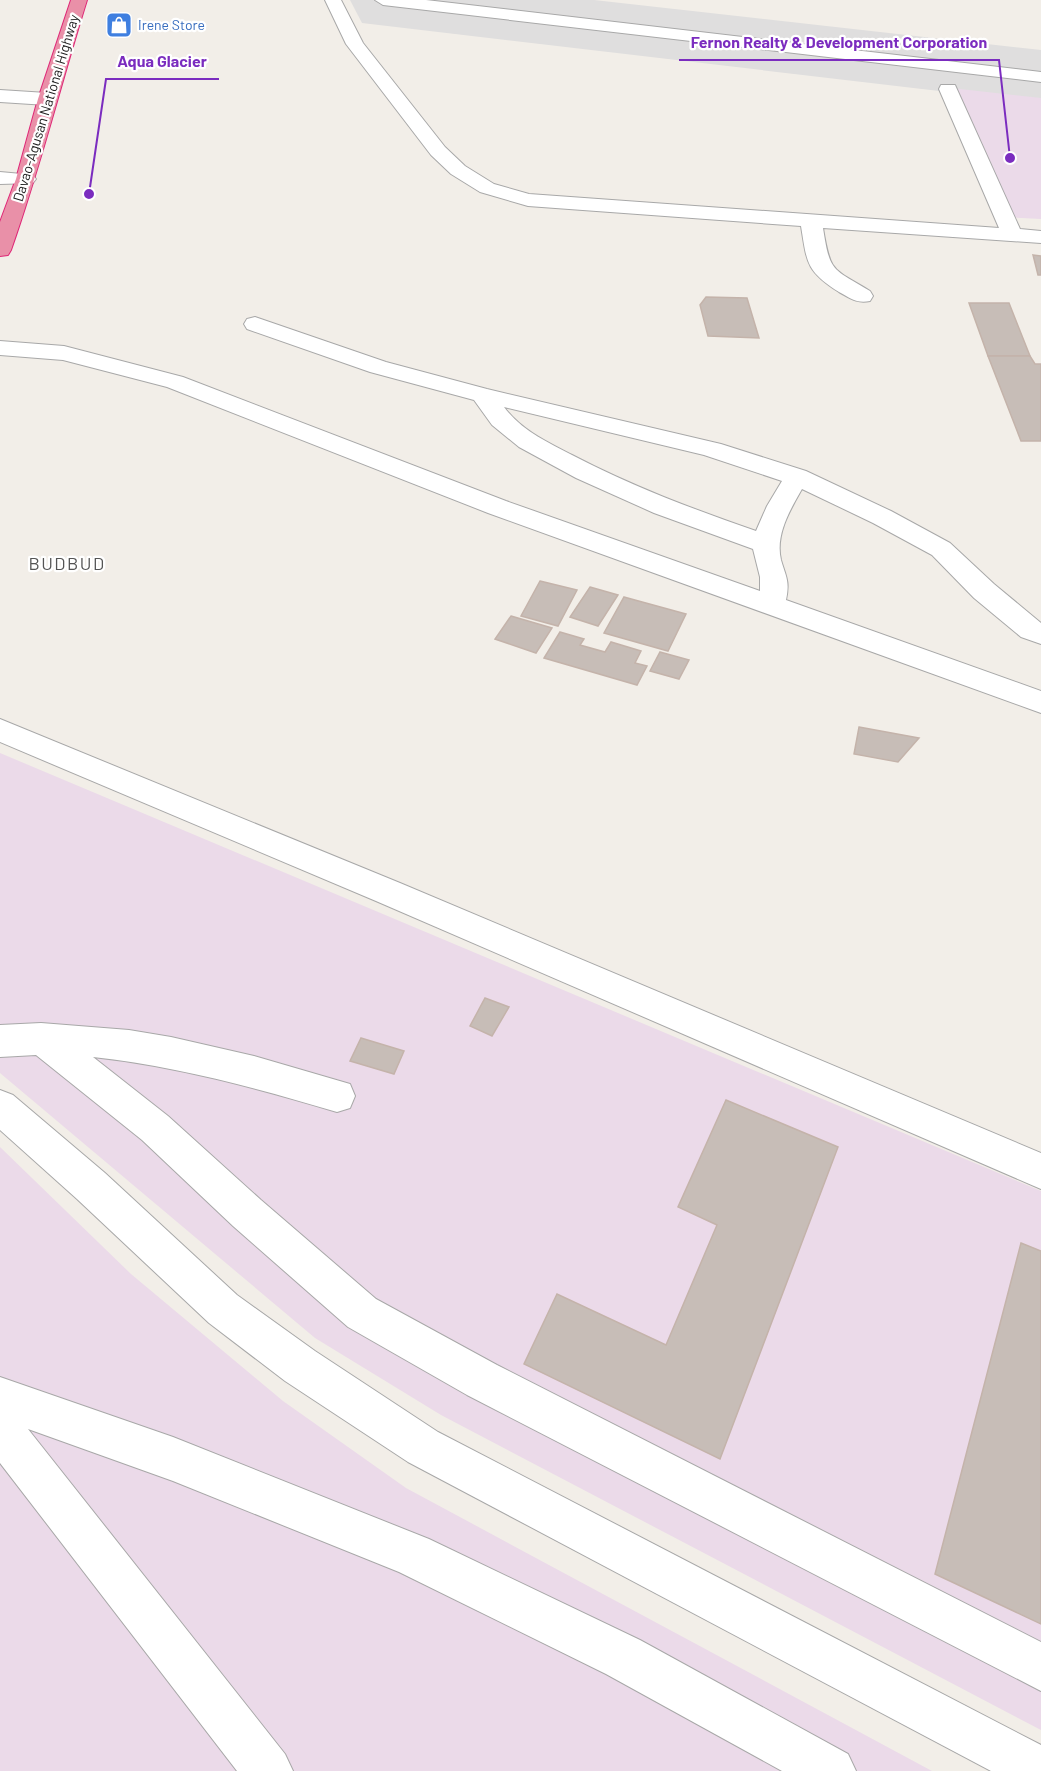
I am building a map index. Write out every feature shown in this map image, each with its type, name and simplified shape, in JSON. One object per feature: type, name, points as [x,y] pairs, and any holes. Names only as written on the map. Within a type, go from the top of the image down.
[{"type":"highway","name":"Davao-Agusan National Highway","points":[[0,250],[26,179],[47,99],[79,0]]},
{"type":"street","points":[[333,0],[355,44],[438,152],[458,170],[487,188],[528,200],[1041,237]]},
{"type":"street","points":[[383,0],[1041,77]]},
{"type":"street","points":[[948,89],[1012,234]]},
{"type":"street","points":[[0,96],[47,99]]},
{"type":"street","points":[[0,178],[26,179]]},
{"type":"street","points":[[811,220],[818,258],[826,274],[862,296]]},
{"type":"street","points":[[255,324],[378,367],[482,395],[712,449],[797,477],[882,517],[941,549],[984,591],[1031,630],[1041,634]]},
{"type":"street","points":[[0,348],[64,353],[175,382],[497,507],[1041,702]]},
{"type":"street","points":[[482,395],[501,420],[528,442],[585,472],[663,507],[767,544]]},
{"type":"street","points":[[771,605],[775,586],[774,574],[767,559],[767,544],[771,525],[797,477]]},
{"type":"street","points":[[0,730],[388,892],[1041,1172]]},
{"type":"street","points":[[41,1038],[155,1128],[247,1213],[362,1313],[482,1380],[1041,1667]]},
{"type":"street","points":[[0,1041],[41,1038],[144,1046],[241,1067],[337,1096]]},
{"type":"street","points":[[0,1107],[90,1186],[223,1309],[300,1366],[423,1447],[1041,1771]]},
{"type":"street","points":[[0,1398],[172,1459],[413,1555],[623,1657],[831,1771]]},
{"type":"street","points":[[0,1428],[268,1771]]},
{"type":"shaded area","points":[[350,0],[594,0],[1041,50],[1041,103],[362,23]]},
{"type":"shaded area","points":[[951,88],[1041,98],[1041,219],[1004,217]]},
{"type":"shaded area","points":[[0,753],[1041,1191],[1041,1730],[441,1415],[315,1338],[0,1073]]},
{"type":"shaded area","points":[[0,1147],[131,1274],[283,1401],[406,1488],[932,1771],[0,1771]]},
{"type":"building","points":[[1033,255],[1041,256],[1041,275],[1038,275]]},
{"type":"building","points":[[706,297],[747,298],[759,338],[708,336],[700,305]]},
{"type":"building","points":[[969,303],[1009,303],[1030,356],[988,356]]},
{"type":"building","points":[[988,356],[1030,356],[1035,364],[1041,364],[1041,441],[1021,441]]},
{"type":"building","points":[[540,581],[577,590],[558,626],[521,616]]},
{"type":"building","points":[[590,587],[618,595],[598,626],[570,617]]},
{"type":"building","points":[[624,597],[686,614],[668,651],[604,633]]},
{"type":"building","points":[[511,616],[552,628],[536,653],[495,639]]},
{"type":"building","points":[[560,632],[584,639],[580,645],[605,652],[611,642],[641,651],[635,663],[647,666],[637,685],[544,658]]},
{"type":"building","points":[[660,652],[689,660],[679,679],[650,671]]},
{"type":"building","points":[[859,727],[919,738],[898,762],[854,754]]},
{"type":"building","points":[[485,998],[509,1007],[492,1036],[470,1026]]},
{"type":"building","points":[[361,1038],[404,1051],[394,1074],[350,1061]]},
{"type":"building","points":[[726,1100],[838,1147],[720,1459],[524,1364],[557,1294],[666,1345],[717,1225],[678,1207]]},
{"type":"building","points":[[1021,1243],[1041,1251],[1041,1624],[935,1574]]},
{"type":"place","name":"Irene Store","points":[[119,25]]},
{"type":"place","name":"Fernon Realty & Development Corporation","points":[[1010,158]]},
{"type":"place","name":"Aqua Glacier","points":[[89,194]]},
{"type":"district","name":"BUDBUD","points":[[67,564]]}]
